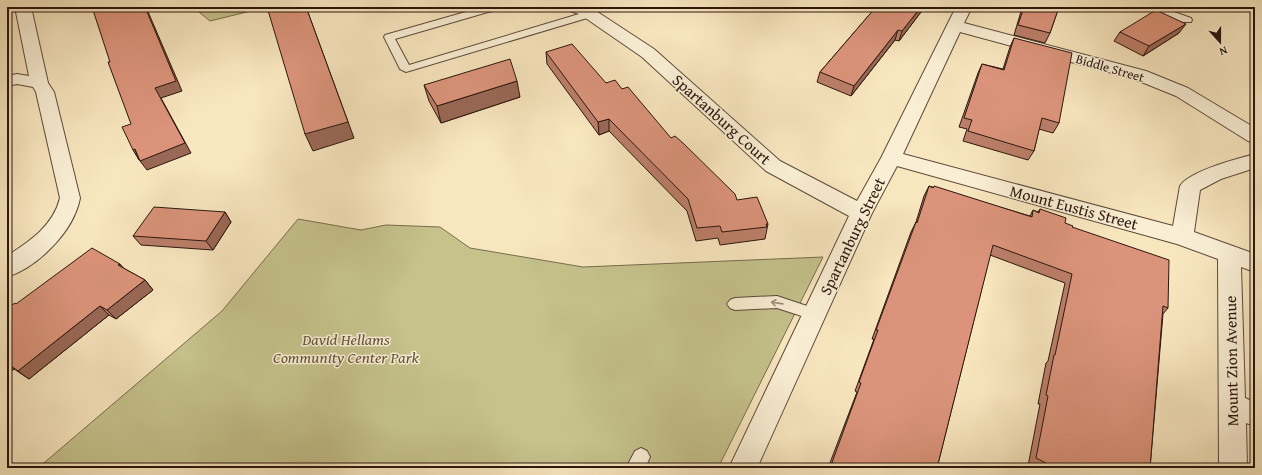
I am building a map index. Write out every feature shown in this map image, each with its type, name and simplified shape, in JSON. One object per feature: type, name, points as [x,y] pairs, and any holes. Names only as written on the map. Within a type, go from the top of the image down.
[{"type":"street","points":[[7,268],[45,240],[58,227],[66,213],[70,198],[45,92],[39,83],[23,7]]},
{"type":"street","name":"Spartanburg Court","points":[[590,14],[648,53],[773,166],[861,213]]},
{"type":"street","name":"Spartanburg Street","points":[[743,468],[861,213],[891,158],[959,16]]},
{"type":"street","name":"Biddle Street","points":[[959,16],[1140,75],[1182,92],[1255,137]]},
{"type":"street","points":[[7,81],[18,80],[39,83]]},
{"type":"street","name":"Mount Eustis Street","points":[[891,158],[1182,238],[1255,262]]},
{"type":"street","points":[[1182,238],[1190,186],[1227,169],[1255,161]]},
{"type":"street","name":"Mount Zion Avenue","points":[[1229,254],[1243,410],[1233,468]]},
{"type":"lane","points":[[500,7],[487,9],[389,37],[406,69],[590,14]]},
{"type":"lane","points":[[568,7],[590,14]]},
{"type":"lane","points":[[1150,7],[1187,20]]},
{"type":"lane","points":[[735,304],[777,302],[814,314]]},
{"type":"green space","points":[[193,7],[267,7],[210,21]]},
{"type":"green space","name":"David Hellams Community Center Park","points":[[298,219],[361,230],[386,225],[440,227],[470,248],[583,267],[823,257],[718,468],[38,468],[222,311]]},
{"type":"building","points":[[92,7],[145,7],[176,81],[155,88],[185,143],[140,161],[122,127],[131,124],[108,62],[110,62]]},
{"type":"building","points":[[267,7],[306,7],[348,122],[305,134]]},
{"type":"building","points":[[876,7],[921,7],[902,31],[898,30],[854,86],[820,72]]},
{"type":"building","points":[[1024,7],[1059,7],[1050,33],[1018,25]]},
{"type":"building","points":[[1156,10],[1186,24],[1149,46],[1120,32]]},
{"type":"building","points":[[1014,38],[1072,53],[1059,123],[1042,118],[1034,151],[968,131],[972,120],[964,118],[982,64],[1004,70]]},
{"type":"building","points":[[572,44],[606,83],[615,80],[622,89],[628,87],[671,138],[675,136],[684,144],[735,194],[737,200],[757,197],[768,224],[766,224],[767,227],[722,232],[720,226],[697,228],[688,199],[609,119],[598,122],[546,52]]},
{"type":"building","points":[[510,59],[517,81],[437,106],[424,85]]},
{"type":"building","points":[[929,186],[933,188],[934,186],[1032,217],[1033,210],[1039,213],[1040,209],[1066,218],[1065,223],[1073,226],[1072,227],[1169,260],[1168,308],[1163,306],[1150,468],[1046,468],[1046,463],[1036,458],[1048,396],[1046,395],[1072,274],[993,245],[937,468],[830,468],[861,383],[859,382],[878,330],[876,330],[916,222],[917,223]]},
{"type":"building","points":[[154,207],[225,212],[206,241],[133,236]]},
{"type":"building","points":[[92,248],[145,280],[107,310],[100,306],[18,371],[7,363],[7,308],[15,303],[16,304]]}]
